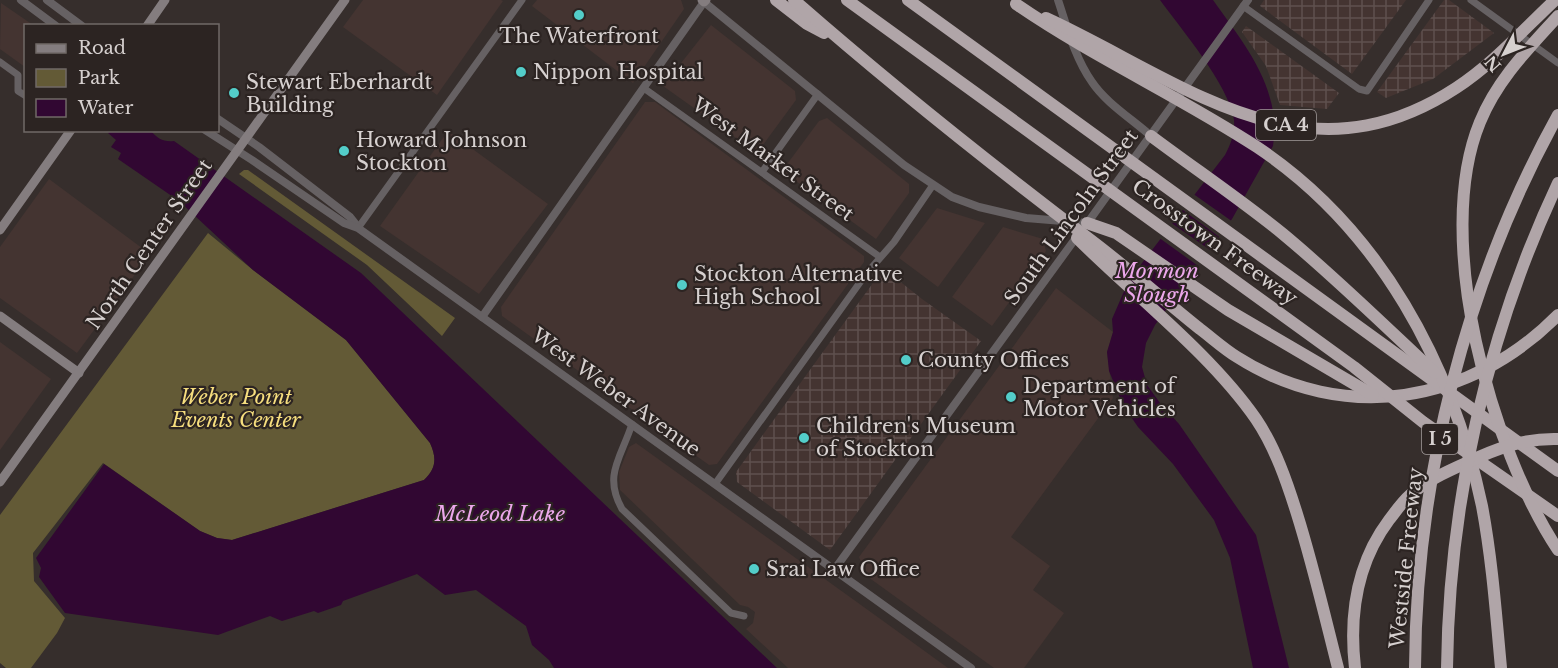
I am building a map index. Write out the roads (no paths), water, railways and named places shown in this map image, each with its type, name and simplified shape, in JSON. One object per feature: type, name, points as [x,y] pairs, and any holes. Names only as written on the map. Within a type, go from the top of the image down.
[{"type":"highway","points":[[776,0],[807,24],[839,40]]},
{"type":"highway","points":[[794,0],[839,40],[1047,209],[1210,365],[1256,419],[1273,449],[1288,486],[1306,543],[1338,668]]},
{"type":"highway","name":"Crosstown Freeway","points":[[847,0],[1354,367],[1423,422],[1558,516]]},
{"type":"highway","name":"Crosstown Freeway","points":[[908,0],[1236,237],[1412,359]]},
{"type":"highway","name":"CA 4","points":[[1012,2],[1068,28],[1177,86],[1233,111],[1274,123],[1315,128],[1365,124],[1398,116],[1429,104],[1472,76],[1555,0]]},
{"type":"highway","points":[[1012,2],[1058,33],[1257,147],[1315,193],[1346,224],[1393,284],[1420,332],[1444,385],[1474,476],[1486,532],[1501,668]]},
{"type":"highway","points":[[1558,17],[1511,68],[1485,110],[1474,138],[1466,169],[1462,212],[1470,307],[1489,393],[1520,478],[1558,550]]},
{"type":"highway","name":"Westside Freeway","points":[[1415,668],[1419,582],[1428,510],[1440,438],[1457,368],[1476,299],[1490,260],[1520,188],[1558,115]]},
{"type":"highway","points":[[1151,136],[1244,204],[1325,270],[1374,314],[1412,359],[1470,407],[1558,471]]},
{"type":"highway","name":"I 5","points":[[1447,668],[1451,570],[1474,432],[1511,299],[1541,220],[1558,183]]},
{"type":"highway","points":[[1047,209],[1097,245],[1235,356],[1265,373],[1306,387],[1363,396],[1415,394],[1454,384],[1513,353],[1558,315]]},
{"type":"highway","points":[[1087,223],[1116,233],[1228,310],[1395,408],[1423,422]]},
{"type":"highway","points":[[1354,668],[1352,620],[1362,569],[1384,526],[1408,497],[1439,476],[1497,448],[1533,439],[1558,439]]},
{"type":"main road","points":[[148,24],[165,0]]},
{"type":"main road","name":"North Center Street","points":[[0,483],[345,0]]},
{"type":"main road","points":[[0,230],[70,132]]},
{"type":"main road","points":[[0,316],[79,374]]},
{"type":"street","points":[[21,0],[53,24]]},
{"type":"street","points":[[47,0],[79,24]]},
{"type":"street","points":[[219,120],[350,218],[358,228],[522,0]]},
{"type":"street","points":[[1058,0],[1078,55],[1093,84],[1151,136]]},
{"type":"street","points":[[1245,3],[1359,89],[1367,92],[1429,0]]},
{"type":"street","points":[[1471,0],[1558,63]]},
{"type":"street","points":[[483,317],[645,89],[704,1],[904,165],[951,197],[979,207],[1026,218],[1087,223]]},
{"type":"street","name":"South Lincoln Street","points":[[834,570],[1151,136],[1245,3]]},
{"type":"street","points":[[0,62],[18,75],[18,91],[24,95]]},
{"type":"street","name":"West Market Street","points":[[645,89],[880,257]]},
{"type":"street","points":[[762,172],[818,94]]},
{"type":"street","name":"West Weber Avenue","points":[[208,132],[344,223],[358,228],[971,668]]},
{"type":"street","points":[[715,484],[800,365],[880,257],[894,242],[933,185]]},
{"type":"street","points":[[632,424],[614,472],[612,483],[615,497],[622,509],[731,613],[744,616]]},
{"type":"water","name":"Mormon Slough","points":[[1160,0],[1213,0],[1248,50],[1266,86],[1272,105],[1273,146],[1232,219],[1155,325],[1146,343],[1142,367],[1147,385],[1179,424],[1256,535],[1289,668],[1253,668],[1230,558],[1214,520],[1173,464],[1138,427],[1123,405],[1109,371],[1107,352],[1113,332],[1112,319],[1129,280],[1225,155],[1234,129],[1230,106],[1214,74]]},
{"type":"water","name":"McLeod Lake","points":[[152,132],[161,139],[174,141],[361,273],[777,668],[554,668],[549,660],[532,645],[526,626],[476,590],[445,595],[417,574],[343,601],[341,605],[318,613],[314,611],[282,621],[270,616],[218,635],[65,613],[39,577],[41,568],[36,558],[104,464],[200,531],[217,538],[232,540],[424,480],[431,472],[434,463],[430,443],[346,340],[253,270],[179,201],[118,159],[121,153],[111,147],[116,140],[108,133]]},
{"type":"place","name":"The Waterfront","points":[[579,15]]},
{"type":"place","name":"Nippon Hospital","points":[[521,72]]},
{"type":"place","name":"Stewart Eberhardt Building","points":[[234,93]]},
{"type":"place","name":"Howard Johnson Stockton","points":[[344,151]]},
{"type":"place","name":"Stockton Alternative High School","points":[[682,285]]},
{"type":"place","name":"County Offices","points":[[906,360]]},
{"type":"place","name":"Department of Motor Vehicles","points":[[1011,397]]},
{"type":"place","name":"Children's Museum of Stockton","points":[[804,438]]},
{"type":"place","name":"Srai Law Office","points":[[754,569]]},
{"type":"park label","name":"Weber Point Events Center","points":[[236,408]]}]
